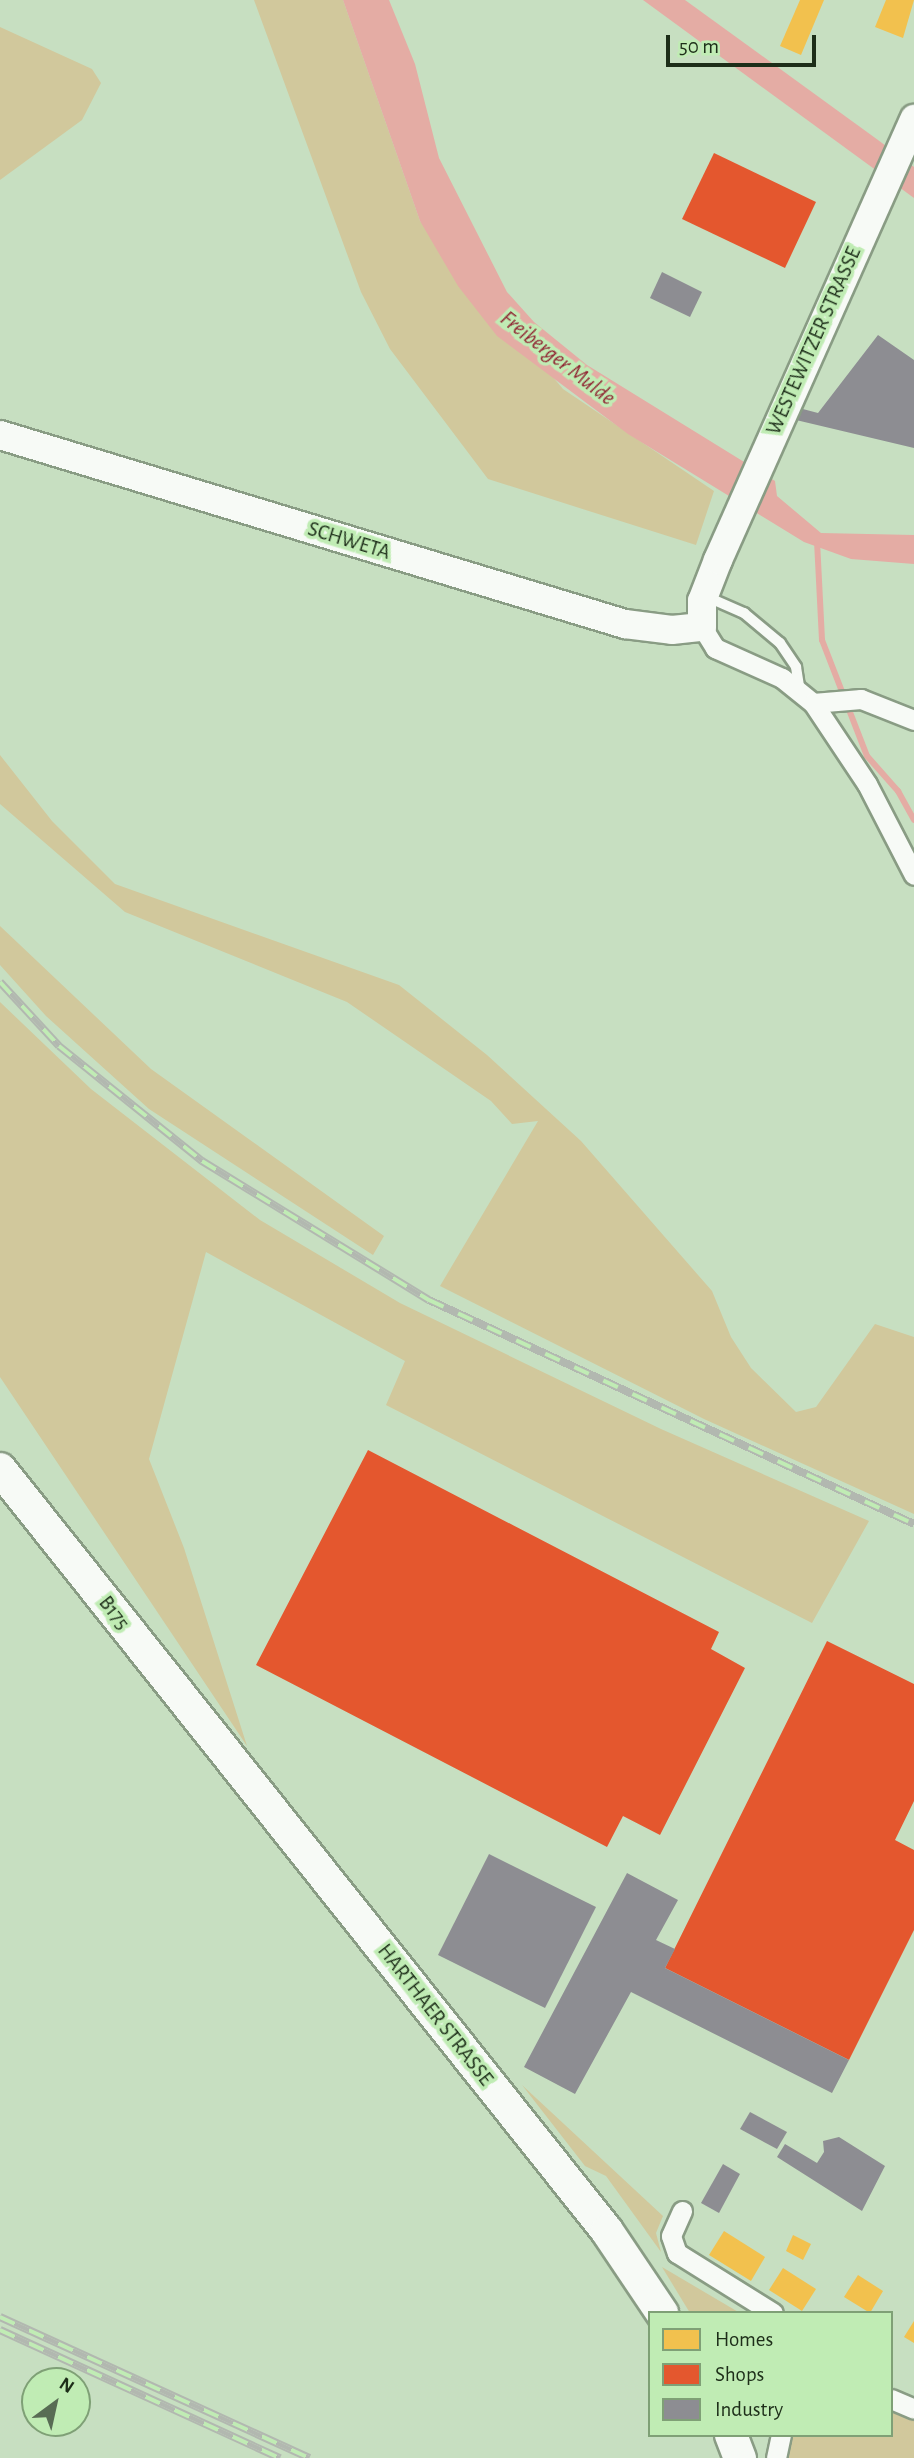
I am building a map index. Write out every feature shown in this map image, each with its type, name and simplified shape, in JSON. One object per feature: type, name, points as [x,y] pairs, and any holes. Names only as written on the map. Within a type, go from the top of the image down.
[{"type":"main road","name":"B175","points":[[0,1469],[200,1722]]},
{"type":"main road","name":"HARTHAER STRASSE","points":[[200,1722],[607,2231],[662,2311]]},
{"type":"main road","points":[[732,2437],[740,2458]]},
{"type":"street","name":"WESTEWITZER STRASSE","points":[[702,627],[705,595],[717,562],[914,119]]},
{"type":"street","name":"SCHWETA","points":[[0,435],[614,620],[672,630],[702,627]]},
{"type":"street","points":[[702,627],[715,648],[807,697],[839,701],[860,698],[914,720]]},
{"type":"street","points":[[807,697],[867,784],[914,875]]},
{"type":"street","points":[[682,2211],[671,2236],[677,2253],[771,2311]]},
{"type":"street","points":[[893,2400],[914,2409]]},
{"type":"street","points":[[776,2458],[781,2437]]},
{"type":"lane","points":[[705,595],[744,613],[780,643],[796,667],[807,697]]},
{"type":"shaded area","points":[[254,0],[343,0],[420,221],[563,389],[714,491],[696,545],[488,479],[390,349],[361,292]]},
{"type":"shaded area","points":[[0,27],[92,69],[101,83],[82,120],[0,180]]},
{"type":"shaded area","points":[[0,755],[52,821],[115,884],[399,985],[487,1055],[581,1141],[712,1291],[731,1337],[751,1368],[796,1412],[816,1407],[875,1324],[914,1337],[914,1514],[704,1419],[440,1286],[538,1121],[512,1124],[491,1101],[347,1002],[125,912],[0,804]]},
{"type":"shaded area","points":[[0,926],[151,1069],[384,1236],[373,1255],[149,1109],[46,1016],[0,965]]},
{"type":"shaded area","points":[[0,1002],[91,1089],[260,1220],[400,1303],[661,1429],[869,1521],[812,1623],[386,1405],[405,1361],[206,1252],[149,1459],[184,1548],[247,1746],[0,1377]]},
{"type":"shaded area","points":[[522,2085],[663,2216],[656,2233],[661,2252],[606,2176],[585,2166]]},
{"type":"shaded area","points":[[662,2267],[737,2311],[689,2311]]},
{"type":"shaded area","points":[[893,2410],[914,2420],[914,2458],[785,2458],[792,2437],[893,2437]]},
{"type":"water","name":"Freiberger Mulde","points":[[343,0],[389,0],[415,64],[439,158],[507,292],[534,322],[587,365],[775,481],[777,496],[821,533],[914,535],[914,564],[851,559],[804,542],[628,434],[497,336],[458,286],[420,221]]},
{"type":"water","points":[[643,0],[685,0],[878,140],[914,167],[914,198]]},
{"type":"building: Homes","points":[[800,0],[824,0],[801,55],[780,46]]},
{"type":"building: Homes","points":[[886,0],[914,0],[903,38],[875,27]]},
{"type":"building: Homes","points":[[724,2231],[765,2257],[751,2281],[709,2255]]},
{"type":"building: Homes","points":[[793,2235],[811,2244],[803,2260],[786,2251]]},
{"type":"building: Homes","points":[[783,2268],[816,2289],[802,2311],[769,2290]]},
{"type":"building: Homes","points":[[858,2275],[883,2291],[871,2311],[844,2297]]},
{"type":"building: Homes","points":[[914,2321],[914,2343],[904,2337]]},
{"type":"building: Shops","points":[[714,153],[816,202],[785,268],[682,219]]},
{"type":"building: Shops","points":[[368,1450],[719,1632],[711,1649],[745,1668],[660,1835],[623,1816],[607,1847],[256,1665]]},
{"type":"building: Shops","points":[[827,1641],[914,1684],[914,1801],[895,1840],[914,1850],[914,1930],[849,2060],[665,1968]]},
{"type":"building: Industry","points":[[662,272],[702,292],[690,317],[650,298]]},
{"type":"building: Industry","points":[[878,335],[914,360],[914,448],[796,420],[799,408],[818,413]]},
{"type":"building: Industry","points":[[489,1854],[596,1907],[545,2008],[438,1955]]},
{"type":"building: Industry","points":[[627,1873],[678,1900],[656,1940],[675,1949],[665,1968],[849,2060],[832,2093],[631,1992],[575,2094],[524,2067]]},
{"type":"building: Industry","points":[[750,2112],[787,2132],[777,2149],[740,2129]]},
{"type":"building: Industry","points":[[839,2137],[885,2166],[862,2211],[777,2157],[785,2144],[817,2163],[824,2152],[823,2141]]},
{"type":"building: Industry","points":[[723,2164],[740,2174],[719,2213],[701,2203]]},
{"type":"waterway","points":[[817,541],[822,640],[867,756],[898,791],[914,820]]},
{"type":"railway","points":[[0,982],[59,1046],[202,1161],[429,1300],[914,1524]]},
{"type":"railway","points":[[0,2317],[309,2458]]},
{"type":"railway","points":[[0,2330],[280,2458]]}]
